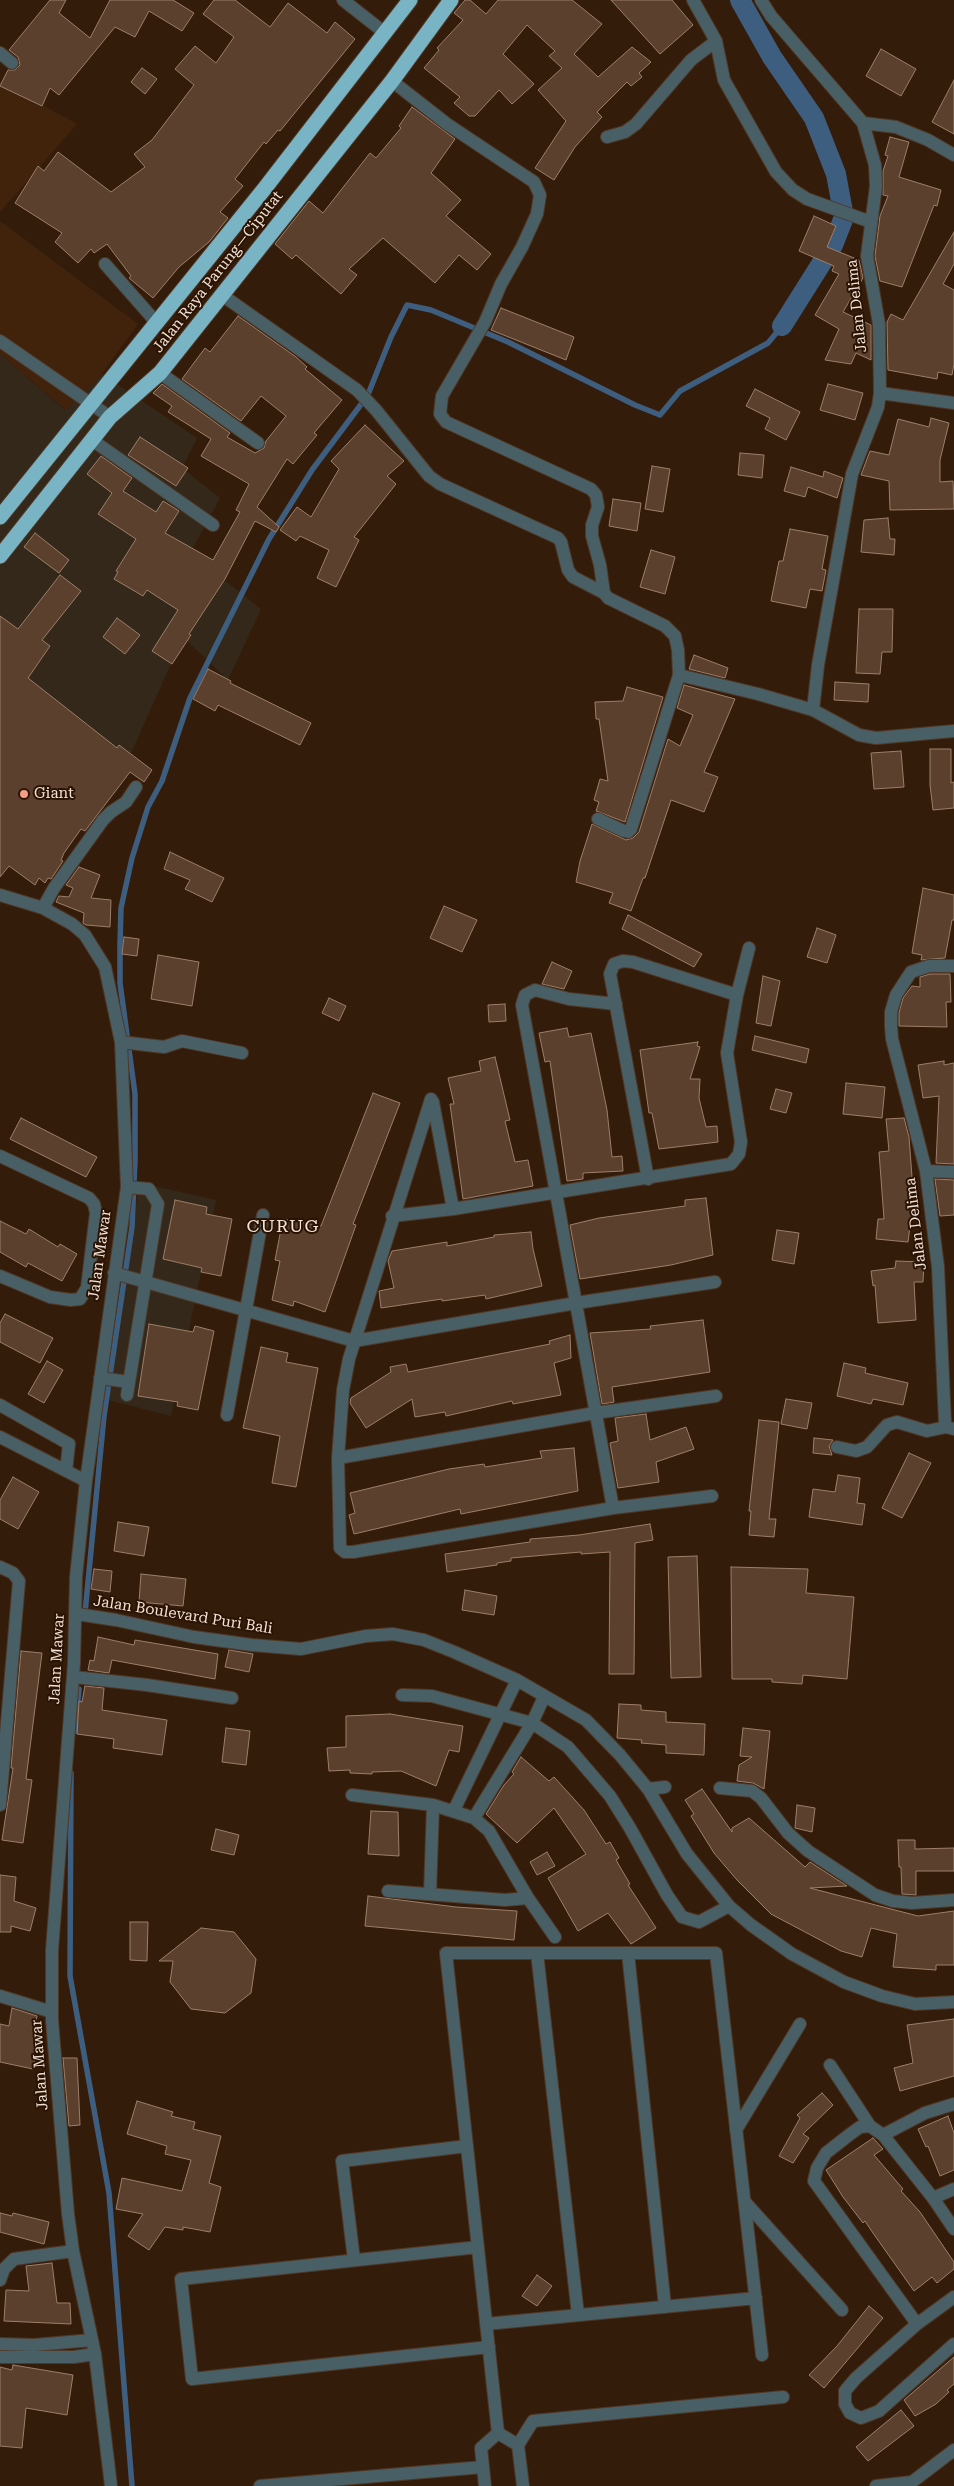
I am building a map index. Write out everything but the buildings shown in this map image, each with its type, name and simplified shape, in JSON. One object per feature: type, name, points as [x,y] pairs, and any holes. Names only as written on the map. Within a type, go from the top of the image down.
[{"type":"highway","name":"Jalan Raya Parung—Ciputat","points":[[0,517],[265,188],[410,0]]},
{"type":"highway","name":"Jalan Raya Parung—Ciputat","points":[[0,556],[110,417],[160,374],[392,81],[451,0]]},
{"type":"street","points":[[343,0],[385,33]]},
{"type":"street","points":[[693,0],[716,41],[724,80],[776,172],[793,190],[807,199],[838,212],[871,222]]},
{"type":"street","name":"Jalan Delima","points":[[760,0],[771,16],[863,123],[875,165],[876,186],[868,246],[868,269],[878,324],[880,393],[878,407],[852,474],[818,665],[813,710]]},
{"type":"street","points":[[607,137],[625,132],[636,124],[691,60],[716,41]]},
{"type":"street","points":[[0,53],[12,63]]},
{"type":"street","points":[[392,81],[447,124],[534,182],[538,187],[540,195],[537,214],[501,284],[485,322],[442,396],[440,414],[446,422],[591,489],[596,495],[598,507],[592,525],[592,536],[600,565],[604,593]]},
{"type":"street","points":[[863,123],[896,127],[928,140],[954,155]]},
{"type":"street","points":[[105,264],[156,322]]},
{"type":"street","points":[[222,295],[357,390],[376,410],[429,476],[440,484],[558,538],[561,542],[568,570],[573,577],[615,601],[666,626],[675,636],[678,650],[679,675],[631,829],[628,832],[624,831],[598,819]]},
{"type":"street","points":[[0,341],[110,417]]},
{"type":"street","points":[[160,374],[258,444]]},
{"type":"street","points":[[880,393],[954,403]]},
{"type":"street","points":[[92,440],[213,524]]},
{"type":"street","points":[[679,675],[758,694],[813,710],[859,735],[876,738],[954,731]]},
{"type":"street","points":[[44,908],[54,888],[103,820],[126,802],[136,787]]},
{"type":"street","name":"Jalan Mawar","points":[[0,895],[44,908],[72,924],[85,935],[97,951],[105,967],[124,1042],[128,1187],[86,1482],[76,1577],[77,1614],[74,1677],[53,1919],[52,2012],[73,2251],[95,2354],[111,2486]]},
{"type":"street","points":[[392,1216],[453,1209],[648,1179],[731,1164],[739,1154],[741,1142],[727,1054],[737,995],[749,948]]},
{"type":"street","points":[[648,1179],[610,974],[614,964],[622,961],[737,995]]},
{"type":"street","name":"Jalan Delima","points":[[950,1428],[938,1267],[926,1171],[892,1039],[891,1012],[896,995],[911,972],[929,966],[954,966]]},
{"type":"street","points":[[613,1508],[522,1005],[525,996],[535,990],[569,999],[616,1004]]},
{"type":"street","points":[[124,1042],[164,1047],[182,1041],[242,1053]]},
{"type":"street","points":[[453,1209],[433,1102],[431,1100],[392,1216],[354,1341],[343,1390],[338,1458],[338,1541],[340,1548],[345,1552],[613,1508],[712,1496]]},
{"type":"street","points":[[0,1156],[89,1198],[94,1204],[96,1213],[87,1288],[80,1299],[70,1300],[50,1297],[0,1276]]},
{"type":"street","points":[[926,1171],[954,1172]]},
{"type":"street","points":[[102,1379],[125,1386],[141,1280],[158,1204],[149,1189],[128,1187]]},
{"type":"street","points":[[227,1415],[263,1215]]},
{"type":"street","points":[[116,1274],[354,1341],[576,1303],[715,1282]]},
{"type":"street","points":[[338,1458],[596,1413],[716,1396]]},
{"type":"street","points":[[0,1405],[69,1444],[66,1471]]},
{"type":"street","points":[[838,1447],[856,1451],[867,1447],[887,1425],[897,1422],[927,1431],[950,1428]]},
{"type":"street","points":[[0,1436],[86,1482]]},
{"type":"street","points":[[0,1567],[13,1573],[19,1581],[0,1805]]},
{"type":"street","name":"Jalan Boulevard Puri Bali","points":[[77,1614],[116,1620],[194,1637],[301,1649],[366,1636],[392,1634],[424,1640],[517,1680],[586,1720],[620,1755],[648,1789],[682,1847],[729,1906],[751,1925],[792,1954],[844,1982],[902,2002],[929,2005],[954,2002]]},
{"type":"street","points":[[74,1677],[232,1698]]},
{"type":"street","points":[[454,1810],[517,1680]]},
{"type":"street","points":[[402,1695],[432,1696],[532,1723],[568,1748],[610,1796],[667,1895],[682,1917],[699,1922],[729,1906]]},
{"type":"street","points":[[474,1818],[532,1723],[544,1697]]},
{"type":"street","points":[[648,1789],[665,1787]]},
{"type":"street","points":[[720,1788],[752,1792],[761,1798],[788,1833],[808,1851],[875,1895],[894,1901],[912,1903],[954,1900]]},
{"type":"street","points":[[352,1795],[433,1805],[454,1810],[474,1818],[489,1831],[528,1898],[555,1937]]},
{"type":"street","points":[[430,1894],[433,1805]]},
{"type":"street","points":[[388,1891],[505,1900],[528,1898]]},
{"type":"street","points":[[498,2433],[446,1953],[716,1953],[762,2355]]},
{"type":"street","points":[[537,1953],[578,2315]]},
{"type":"street","points":[[628,1953],[665,2307]]},
{"type":"street","points":[[0,1996],[52,2012]]},
{"type":"street","points":[[736,2130],[800,2024]]},
{"type":"street","points":[[830,2065],[870,2126],[882,2135],[933,2198],[954,2229]]},
{"type":"street","points":[[882,2135],[925,2113],[954,2104]]},
{"type":"street","points":[[870,2126],[860,2127],[826,2153],[816,2168],[814,2181],[917,2324]]},
{"type":"street","points":[[354,2260],[342,2161],[467,2146]]},
{"type":"street","points":[[933,2198],[954,2189]]},
{"type":"street","points":[[744,2202],[842,2310]]},
{"type":"street","points":[[478,2247],[181,2278],[192,2379],[489,2347]]},
{"type":"street","points":[[0,2280],[4,2269],[14,2258],[73,2251]]},
{"type":"street","points":[[954,2297],[917,2324],[856,2378],[845,2391],[845,2404],[850,2413],[861,2418],[879,2411],[954,2344]]},
{"type":"street","points":[[486,2324],[756,2298]]},
{"type":"street","points":[[0,2344],[34,2345],[92,2340]]},
{"type":"street","points":[[0,2357],[74,2357],[95,2354]]},
{"type":"street","points":[[524,2486],[518,2445],[533,2421],[783,2397]]},
{"type":"street","points":[[498,2433],[518,2445]]},
{"type":"street","points":[[485,2486],[480,2448],[498,2433]]},
{"type":"street","points":[[876,2486],[912,2482],[954,2450]]},
{"type":"street","points":[[260,2486],[483,2467]]},
{"type":"shaded area","points":[[0,82],[77,124],[0,212]]},
{"type":"shaded area","points":[[0,221],[138,324],[102,374],[66,410],[0,354]]},
{"type":"shaded area","points":[[0,354],[65,410],[102,374],[197,438],[182,468],[220,498],[188,557],[213,571],[261,609],[228,680],[183,637],[131,753],[105,746],[0,864]]},
{"type":"shaded area","points":[[140,1183],[216,1200],[171,1416],[100,1398]]},
{"type":"waterway","points":[[740,0],[772,57],[814,118],[836,174],[844,217],[833,245],[782,326]]},
{"type":"waterway","points":[[367,397],[391,337],[407,305],[431,310],[508,342],[635,405],[660,415],[680,391],[768,343],[782,326]]},
{"type":"waterway","points":[[85,1613],[104,1416],[132,1227],[135,1094],[120,983],[121,908],[132,858],[148,807],[162,781],[190,698],[269,539],[312,470],[362,403]]},
{"type":"waterway","points":[[75,1731],[79,1689]]},
{"type":"waterway","points":[[71,1773],[70,1976],[109,2193],[132,2486]]},
{"type":"place","name":"Giant","points":[[24,794]]},
{"type":"district","name":"CURUG","points":[[283,1227]]}]
